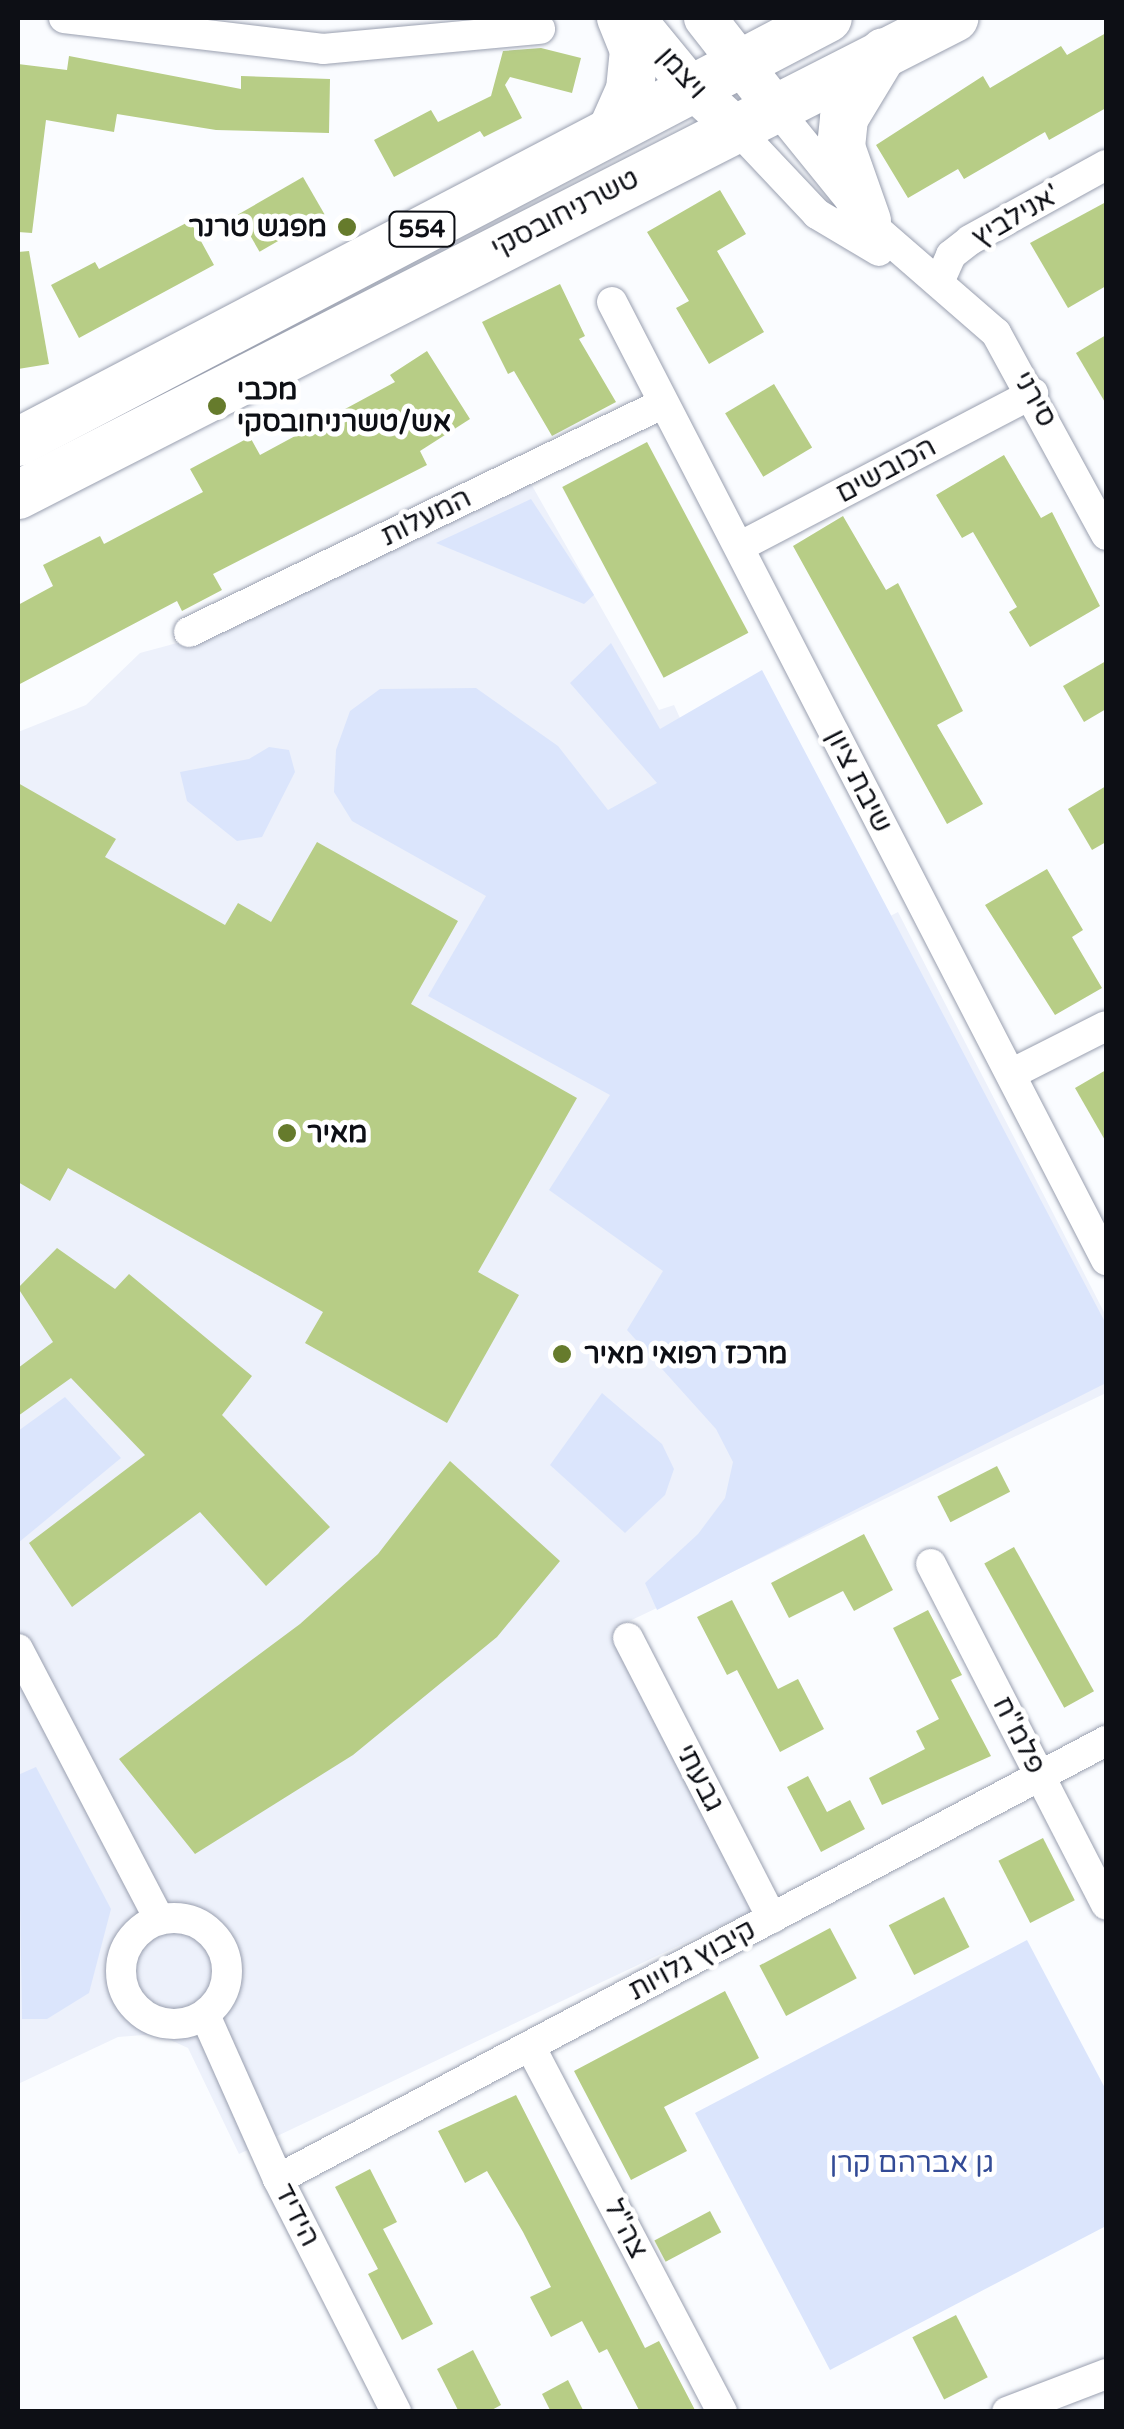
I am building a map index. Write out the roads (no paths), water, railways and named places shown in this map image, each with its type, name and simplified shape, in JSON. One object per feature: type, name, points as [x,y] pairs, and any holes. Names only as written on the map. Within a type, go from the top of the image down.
[{"type":"main road","points":[[613,128],[630,90],[634,50],[621,18]]},
{"type":"main road","name":"ויצמן","points":[[634,18],[689,85],[754,116]]},
{"type":"main road","name":"ויצמן","points":[[705,18],[741,62],[754,116]]},
{"type":"main road","name":"טשרניחובסקי","points":[[18,442],[689,85],[828,18]]},
{"type":"main road","name":"טשרניחובסקי","points":[[18,494],[754,116],[954,18]]},
{"type":"main road","points":[[867,221],[841,147],[844,118],[884,52]]},
{"type":"street","points":[[64,18],[323,50],[540,29]]},
{"type":"street","name":"סירני","points":[[754,116],[996,333],[1033,393],[1106,535]]},
{"type":"street","name":"סירני","points":[[754,116],[817,214],[940,280]]},
{"type":"street","name":"אנילביץ'","points":[[940,280],[951,255],[970,240],[1106,164]]},
{"type":"street","name":"שיבת ציון","points":[[612,302],[1106,1260]]},
{"type":"street","name":"הכובשים","points":[[739,547],[1033,393]]},
{"type":"street","name":"המעלות","points":[[189,632],[664,402]]},
{"type":"street","points":[[1010,1074],[1106,1026]]},
{"type":"street","name":"פלמ\"ח","points":[[931,1564],[1106,1906]]},
{"type":"street","name":"גבעתי","points":[[628,1638],[772,1918]]},
{"type":"street","points":[[18,1649],[159,1919]]},
{"type":"street","name":"קיבוץ גלויות","points":[[278,2180],[1106,1740]]},
{"type":"street","points":[[159,1919],[197,1922],[223,1948],[226,1985],[205,2015],[160,2023],[130,2002],[121,1958],[142,1927],[159,1919]]},
{"type":"street","name":"הידיד","points":[[205,2015],[278,2180],[396,2412]]},
{"type":"street","name":"צה\"ל","points":[[530,2046],[722,2412]]},
{"type":"street","points":[[1007,2412],[1046,2403],[1106,2374]]},
{"type":"place","name":"מפגש טרנר","points":[[347,227]]},
{"type":"place","name":"מכבי אש/טשרניחובסקי","points":[[217,406]]},
{"type":"place","name":"מאיר","points":[[287,1133]]},
{"type":"place","name":"מרכז רפואי מאיר","points":[[562,1354]]},
{"type":"park label","name":"גן אברהם קרן","points":[[912,2163]]}]
